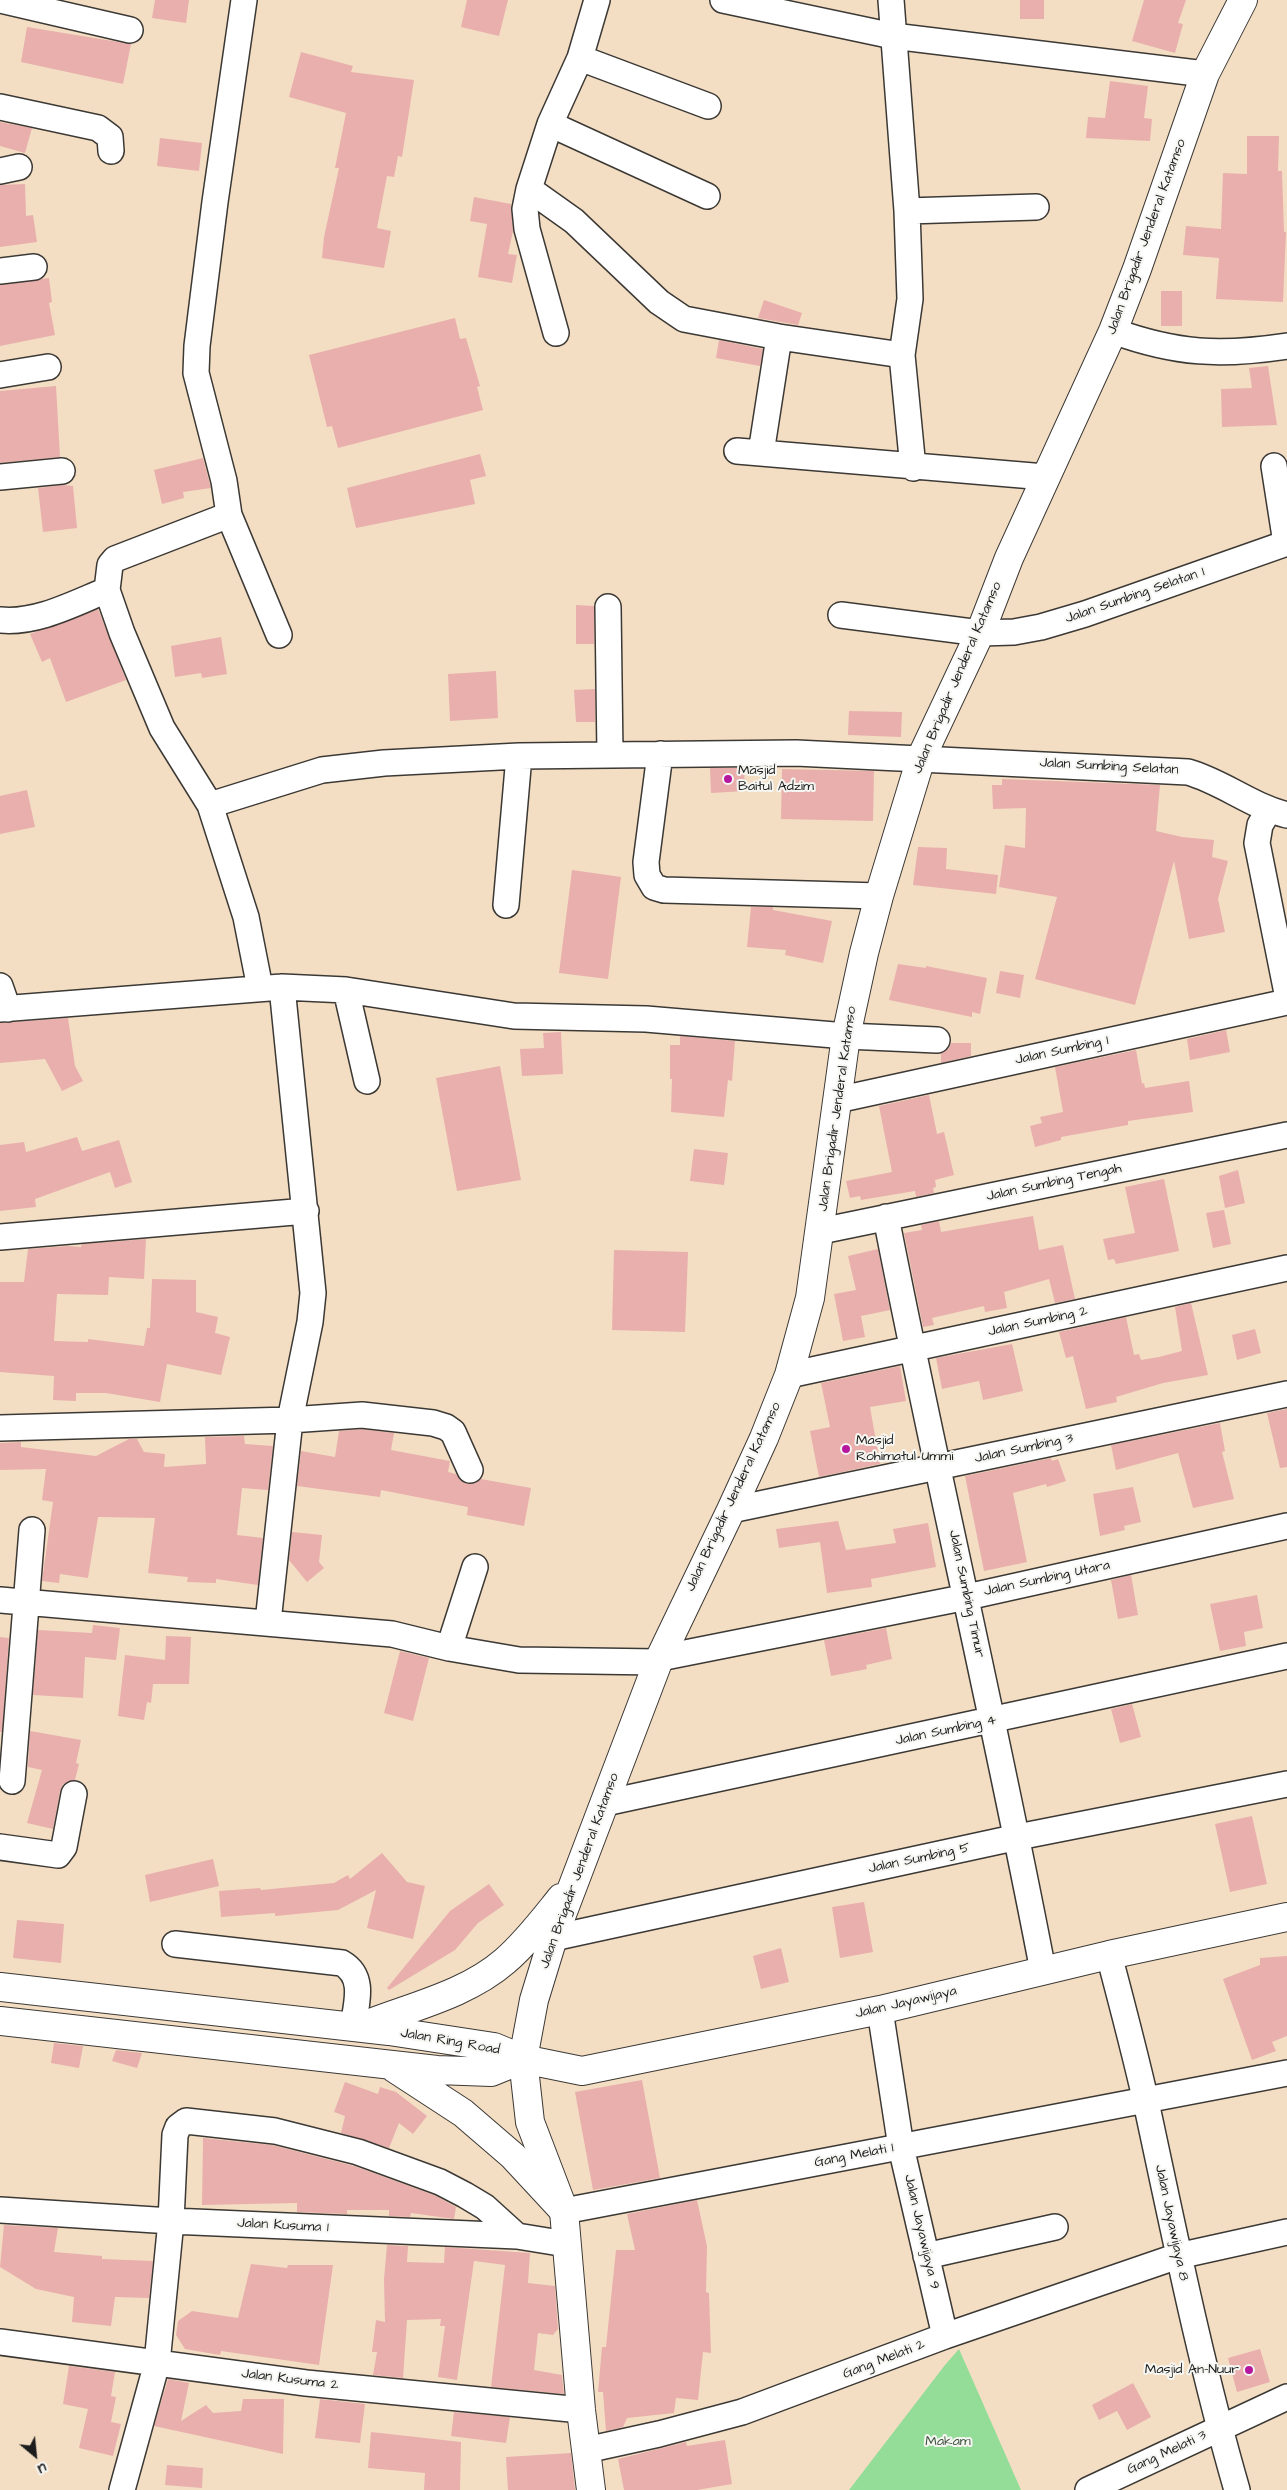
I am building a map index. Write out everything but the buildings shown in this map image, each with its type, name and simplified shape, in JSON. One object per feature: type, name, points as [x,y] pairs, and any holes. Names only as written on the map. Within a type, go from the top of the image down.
[{"type":"main road","name":"Jalan Brigadir Jenderal Katamso","points":[[591,2490],[581,2410],[564,2212],[530,2122],[523,2059],[534,2000],[553,1938],[572,1886],[659,1660],[764,1438],[789,1375],[810,1298],[821,1231],[846,1036],[878,896],[921,758],[980,632],[1009,558],[1045,477],[1113,331],[1138,269],[1205,74],[1243,0]]},
{"type":"main road","points":[[357,2027],[442,1997],[480,1979],[506,1961],[572,1886]]},
{"type":"main road","name":"Jalan Jayawijaya","points":[[523,2059],[582,2071],[880,2010],[1110,1955],[1287,1917]]},
{"type":"main road","name":"Jalan Ring Road","points":[[0,1987],[357,2027],[494,2047],[523,2059]]},
{"type":"main road","name":"Jalan Ring Road","points":[[0,2021],[437,2070],[491,2072],[523,2059]]},
{"type":"main road","points":[[387,2064],[463,2113],[513,2156],[564,2212]]},
{"type":"street","points":[[0,0],[130,30]]},
{"type":"street","points":[[244,0],[215,202],[197,346],[196,373],[224,481],[229,515],[279,635]]},
{"type":"street","points":[[556,334],[527,229],[525,209],[529,189],[550,124],[580,58],[597,0]]},
{"type":"street","points":[[723,0],[893,36],[1205,74]]},
{"type":"street","points":[[891,0],[907,210],[910,299],[902,355],[913,468]]},
{"type":"street","points":[[580,58],[708,106]]},
{"type":"street","points":[[0,107],[98,128],[110,137],[111,151]]},
{"type":"street","points":[[550,124],[707,196]]},
{"type":"street","points":[[529,189],[574,221],[659,302],[684,319],[780,337],[902,355]]},
{"type":"street","points":[[907,210],[1036,207]]},
{"type":"street","points":[[0,271],[34,267]]},
{"type":"street","points":[[1113,331],[1147,343],[1185,351],[1218,353],[1287,346]]},
{"type":"street","points":[[761,453],[780,337]]},
{"type":"street","points":[[0,375],[48,367]]},
{"type":"street","points":[[736,451],[913,468],[1045,477]]},
{"type":"street","points":[[1274,466],[1287,543]]},
{"type":"street","points":[[0,477],[62,471]]},
{"type":"street","points":[[229,515],[115,559],[110,566],[108,590],[122,634],[162,728],[210,805],[271,988],[306,1211],[313,1293],[310,1322],[290,1420],[268,1622]]},
{"type":"street","name":"Jalan Sumbing Selatan 1","points":[[841,615],[980,632],[1014,632],[1041,627],[1287,543]]},
{"type":"street","points":[[0,620],[9,621],[40,615],[108,590]]},
{"type":"street","points":[[608,607],[610,756]]},
{"type":"street","name":"Jalan Sumbing Selatan","points":[[210,805],[322,770],[384,764],[518,756],[796,753],[1188,772],[1216,782],[1278,812]]},
{"type":"street","points":[[660,754],[646,862],[647,874],[654,887],[664,890],[878,896]]},
{"type":"street","points":[[506,905],[518,756]]},
{"type":"street","points":[[1278,812],[1260,825],[1257,843],[1287,993]]},
{"type":"street","points":[[3,1001],[271,988],[346,990],[514,1016],[646,1019],[846,1036],[937,1040]]},
{"type":"street","points":[[346,990],[367,1081]]},
{"type":"street","name":"Jalan Sumbing 1","points":[[837,1100],[1287,1002]]},
{"type":"street","name":"Jalan Sumbing Tengah","points":[[821,1231],[1287,1135]]},
{"type":"street","points":[[0,1237],[306,1211]]},
{"type":"street","name":"Jalan Sumbing Timur","points":[[886,1217],[912,1349],[994,1721],[1044,1971]]},
{"type":"street","name":"Jalan Sumbing 2","points":[[789,1375],[1287,1268]]},
{"type":"street","name":"Jalan Sumbing 3","points":[[731,1510],[1287,1394]]},
{"type":"street","points":[[0,1428],[290,1420],[362,1415],[440,1425],[453,1432],[470,1470]]},
{"type":"street","name":"Jalan Sumbing Utara","points":[[0,1600],[392,1634],[449,1648],[519,1660],[659,1660],[967,1597],[1287,1526]]},
{"type":"street","points":[[12,1781],[32,1530]]},
{"type":"street","points":[[449,1648],[475,1567]]},
{"type":"street","name":"Jalan Sumbing 4","points":[[605,1803],[994,1721],[1287,1656]]},
{"type":"street","name":"Jalan Sumbing 5","points":[[553,1938],[1018,1837],[1287,1784]]},
{"type":"street","points":[[0,1847],[54,1856],[62,1852],[74,1794]]},
{"type":"street","points":[[175,1944],[342,1963],[351,1968],[356,1975],[358,1984],[357,2027]]},
{"type":"street","name":"Jalan Jayawijaya 8","points":[[1110,1955],[1145,2101],[1178,2256],[1219,2428],[1237,2490]]},
{"type":"street","name":"Jalan Jayawijaya 9","points":[[880,2010],[901,2147],[944,2336]]},
{"type":"street","name":"Gang Melati 1","points":[[564,2212],[1287,2073]]},
{"type":"street","points":[[122,2490],[157,2363],[171,2221],[175,2135],[178,2127],[186,2121],[275,2131],[382,2160],[440,2182],[465,2195],[485,2207],[517,2236]]},
{"type":"street","name":"Jalan Kusuma 1","points":[[0,2210],[171,2221],[517,2236],[566,2244]]},
{"type":"street","points":[[926,2256],[1055,2227]]},
{"type":"street","name":"Gang Melati 2","points":[[586,2450],[659,2434],[742,2412],[944,2336],[1178,2256],[1287,2232]]},
{"type":"street","name":"Jalan Kusuma 2","points":[[0,2342],[306,2383],[581,2410]]},
{"type":"street","name":"Gang Melati 3","points":[[1088,2490],[1287,2397]]},
{"type":"green space","name":"Makam","points":[[959,2349],[1021,2490],[849,2490],[945,2365]]},
{"type":"place","name":"Masjid Baitul Adzim","points":[[728,779]]},
{"type":"place","name":"Masjid Rohimatul Ummi","points":[[846,1449]]},
{"type":"place","name":"Masjid An-Nuur","points":[[1249,2370]]}]
